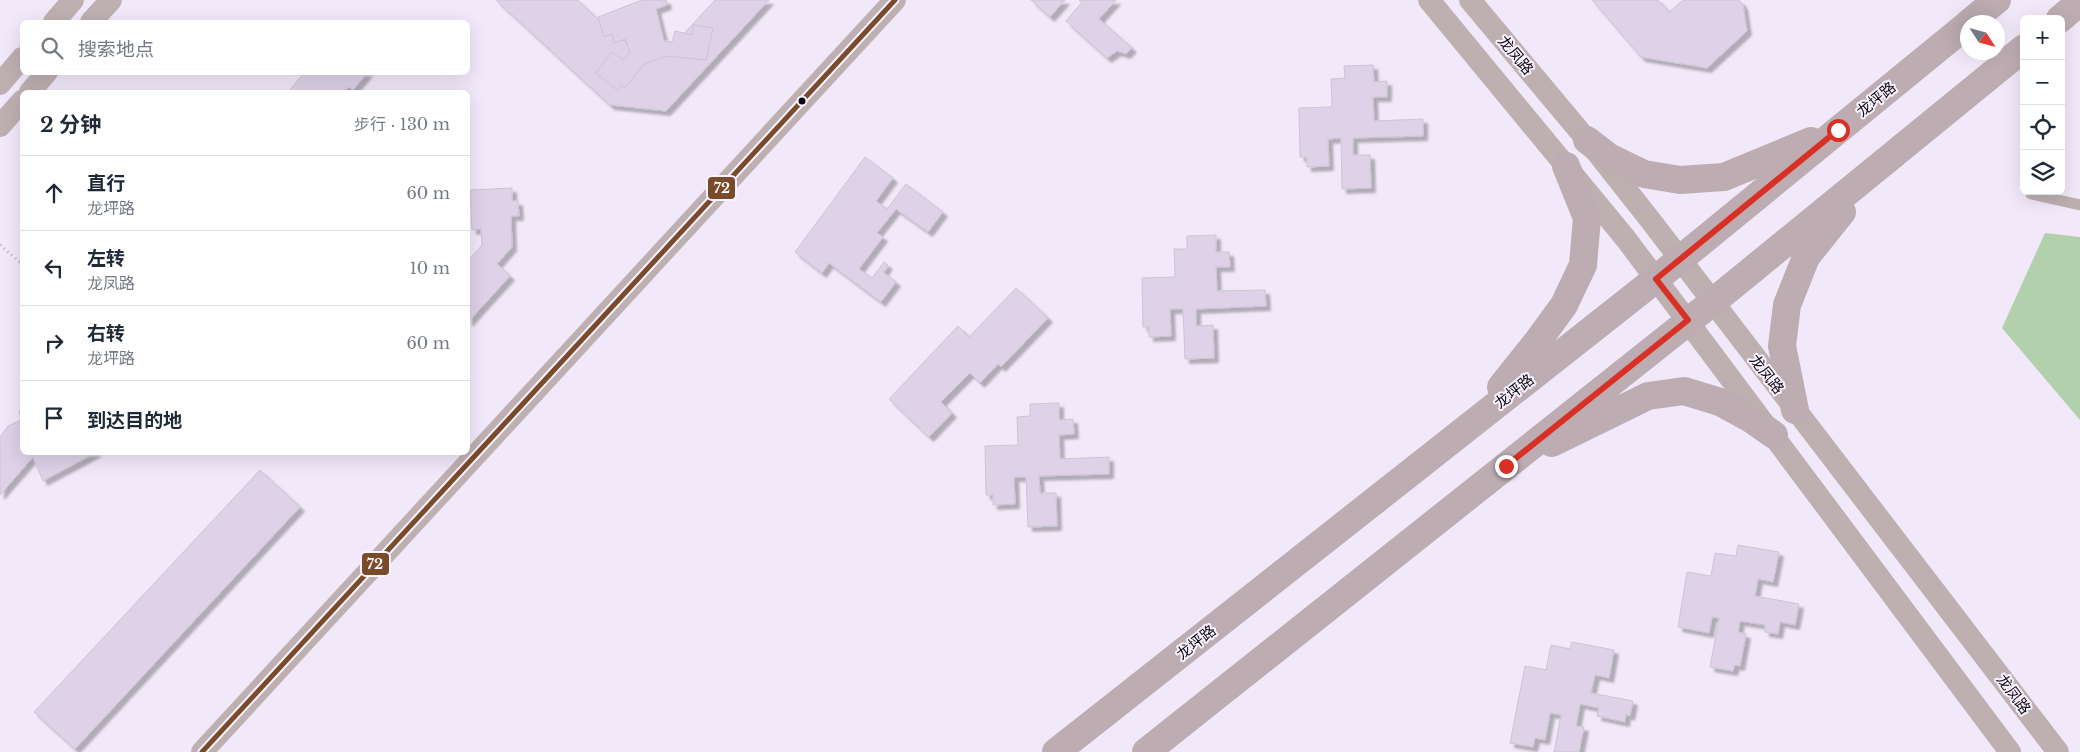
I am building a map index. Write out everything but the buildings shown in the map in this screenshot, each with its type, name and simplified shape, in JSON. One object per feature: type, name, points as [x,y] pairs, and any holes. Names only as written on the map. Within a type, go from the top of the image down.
[{"type":"main road","name":"龙坪路","points":[[1979,15],[1997,0]]},
{"type":"main road","points":[[2065,15],[2080,2]]},
{"type":"main road","name":"龙坪路","points":[[1056,752],[1656,279],[1960,30]]},
{"type":"main road","points":[[1146,752],[1714,301],[2020,51]]},
{"type":"main road","points":[[1587,140],[1610,157],[1644,174],[1680,180],[1724,178],[1838,130]]},
{"type":"main road","points":[[1470,426],[1564,305],[1583,264],[1587,218],[1566,166]]},
{"type":"main road","points":[[1795,410],[1782,346],[1787,305],[1806,257],[1878,168]]},
{"type":"main road","points":[[1506,466],[1648,396],[1684,391],[1720,402],[1774,434]]},
{"type":"street","points":[[56,20],[74,0]]},
{"type":"street","points":[[93,20],[111,0]]},
{"type":"street","points":[[202,752],[895,0]]},
{"type":"street","name":"龙凤路","points":[[1429,0],[1626,238],[2010,752]]},
{"type":"street","name":"龙凤路","points":[[1470,0],[1587,140],[1714,301],[1740,340],[2058,752]]},
{"type":"street","points":[[0,84],[20,60]]},
{"type":"street","points":[[32,90],[44,75]]},
{"type":"street","points":[[0,126],[20,103]]},
{"type":"lane","points":[[2036,195],[2080,204]]},
{"type":"path","points":[[0,245],[20,262]]},
{"type":"green space","points":[[2045,233],[2080,237],[2080,420],[2002,328]]},
{"type":"transit line","name":"72","points":[[202,752],[895,0]]},
{"type":"route","points":[[1506,466],[1688,320],[1656,279],[1838,130]]}]
